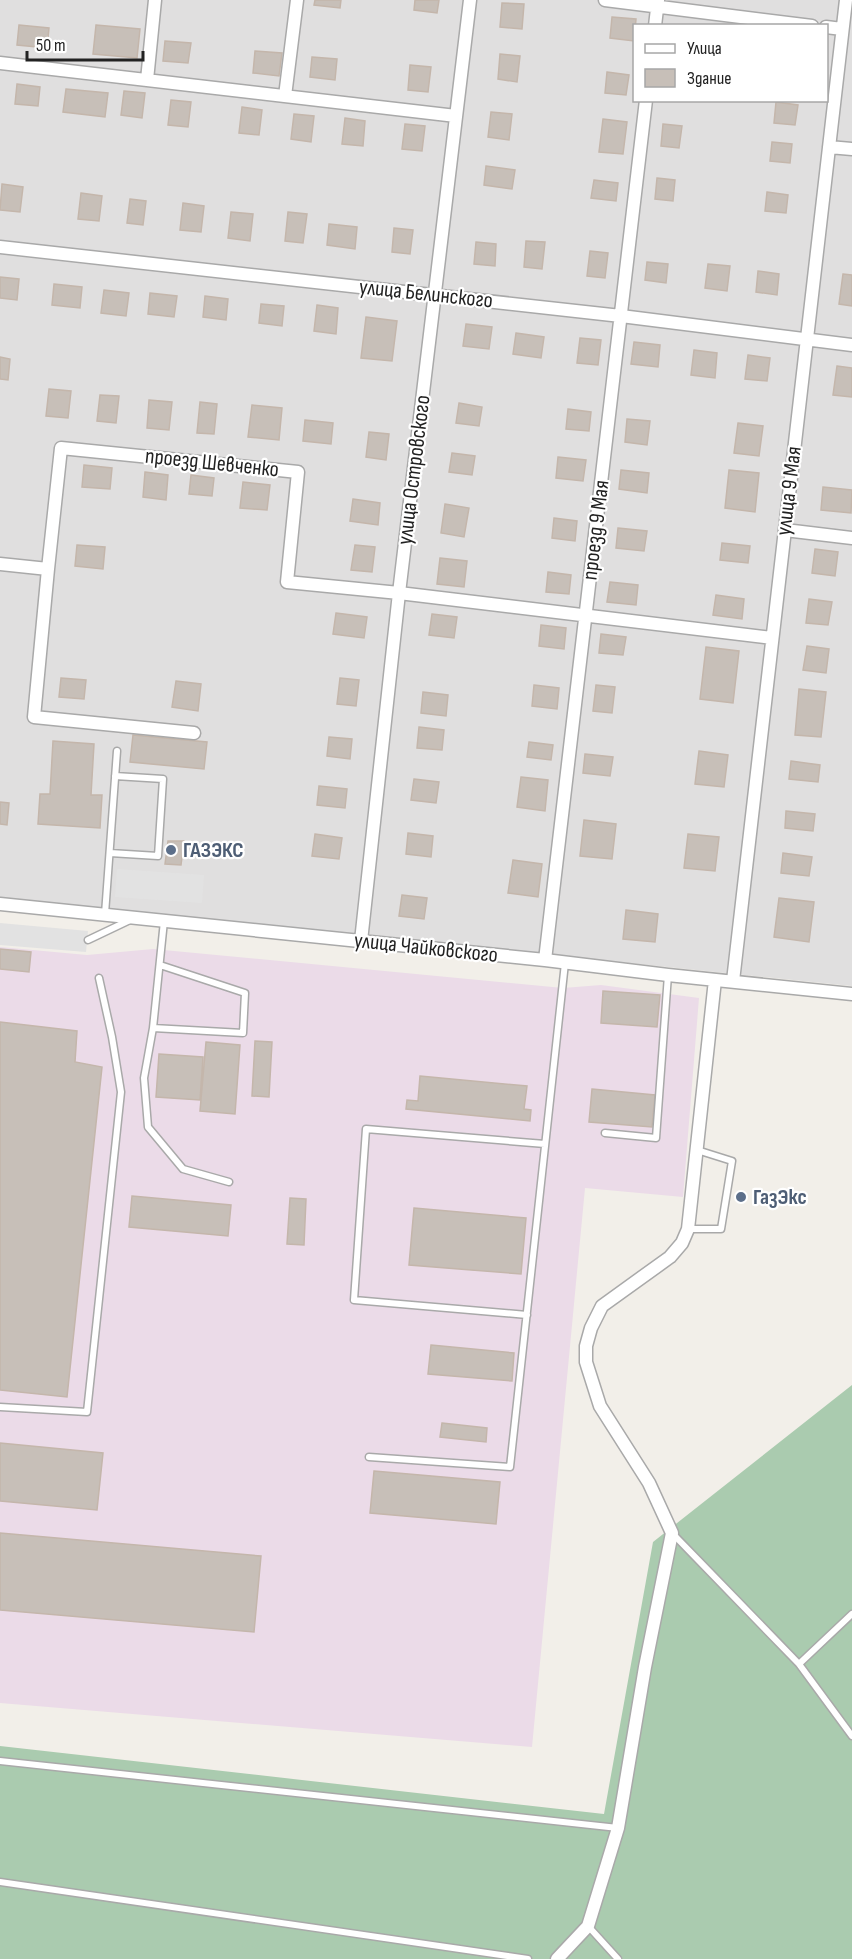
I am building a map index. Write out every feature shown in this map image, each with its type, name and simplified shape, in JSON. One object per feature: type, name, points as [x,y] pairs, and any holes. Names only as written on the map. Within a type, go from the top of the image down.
[{"type":"street","points":[[147,80],[155,0]]},
{"type":"street","points":[[285,96],[297,0]]},
{"type":"street","name":"улица Островского","points":[[361,941],[399,593],[470,0]]},
{"type":"street","points":[[605,0],[658,3],[799,24]]},
{"type":"street","name":"улица 9 Мая","points":[[733,981],[846,0]]},
{"type":"street","points":[[655,24],[658,3]]},
{"type":"street","points":[[828,27],[842,29]]},
{"type":"street","points":[[0,63],[456,116]]},
{"type":"street","name":"проезд 9 Мая","points":[[545,960],[646,102]]},
{"type":"street","points":[[829,147],[852,149]]},
{"type":"street","name":"улица Белинского","points":[[0,247],[621,316],[852,345]]},
{"type":"street","name":"проезд Шевченко","points":[[194,733],[34,717],[61,448],[298,472],[287,582],[399,593]]},
{"type":"street","points":[[785,530],[852,538]]},
{"type":"street","points":[[0,564],[48,569]]},
{"type":"street","points":[[399,593],[772,638]]},
{"type":"street","name":"улица Чайковского","points":[[0,904],[852,994]]},
{"type":"street","points":[[557,1959],[588,1926],[618,1828],[645,1667],[672,1533],[649,1483],[600,1406],[588,1369],[585,1346],[602,1306],[670,1257],[682,1243],[688,1229],[715,980]]},
{"type":"lane","points":[[105,914],[117,751]]},
{"type":"lane","points":[[110,853],[158,856],[159,845],[163,779],[115,776]]},
{"type":"lane","points":[[88,940],[137,917]]},
{"type":"lane","points":[[164,920],[153,1028],[144,1078],[148,1127],[183,1169],[229,1182]]},
{"type":"lane","points":[[369,1457],[510,1467],[565,962]]},
{"type":"lane","points":[[153,1028],[243,1033],[245,993],[160,965]]},
{"type":"lane","points":[[605,1133],[656,1138],[668,975]]},
{"type":"lane","points":[[0,1407],[87,1412],[121,1092],[99,978]]},
{"type":"lane","points":[[527,1314],[354,1300],[366,1129],[545,1144]]},
{"type":"lane","points":[[688,1229],[721,1229],[732,1161],[696,1150]]},
{"type":"lane","points":[[672,1533],[799,1664],[852,1736]]},
{"type":"lane","points":[[799,1664],[852,1614]]},
{"type":"lane","points":[[0,1761],[618,1828]]},
{"type":"lane","points":[[0,1882],[528,1959]]},
{"type":"lane","points":[[588,1926],[618,1959]]},
{"type":"shaded area","points":[[0,0],[852,0],[852,986],[0,898]]},
{"type":"shaded area","points":[[117,869],[204,875],[202,903],[115,897]]},
{"type":"shaded area","points":[[0,923],[88,931],[86,952],[0,945]]},
{"type":"shaded area","points":[[0,947],[87,955],[153,949],[563,988],[601,985],[699,998],[683,1197],[585,1188],[532,1747],[0,1703]]},
{"type":"green space","points":[[852,1385],[852,1959],[0,1959],[0,1746],[604,1814],[653,1542]]},
{"type":"building","points":[[315,0],[341,0],[340,8],[314,5]]},
{"type":"building","points":[[415,0],[439,0],[437,13],[414,10]]},
{"type":"building","points":[[502,3],[524,4],[522,29],[500,27]]},
{"type":"building","points":[[612,17],[636,19],[636,24],[633,24],[633,41],[610,38]]},
{"type":"building","points":[[19,25],[49,28],[47,48],[17,45]]},
{"type":"building","points":[[96,25],[140,29],[137,58],[93,54]]},
{"type":"building","points":[[165,41],[191,43],[188,63],[163,61]]},
{"type":"building","points":[[255,51],[282,53],[279,76],[253,73]]},
{"type":"building","points":[[500,54],[520,56],[517,82],[498,79]]},
{"type":"building","points":[[312,57],[337,59],[335,80],[310,77]]},
{"type":"building","points":[[410,65],[431,67],[428,92],[408,90]]},
{"type":"building","points":[[607,72],[629,75],[626,95],[605,93]]},
{"type":"building","points":[[17,84],[40,87],[38,106],[15,104]]},
{"type":"building","points":[[66,89],[108,93],[105,117],[63,112]]},
{"type":"building","points":[[124,91],[145,93],[142,118],[121,115]]},
{"type":"building","points":[[171,100],[191,102],[188,127],[168,125]]},
{"type":"building","points":[[776,102],[798,105],[795,125],[774,123]]},
{"type":"building","points":[[242,107],[262,110],[259,135],[239,133]]},
{"type":"building","points":[[491,112],[512,114],[509,140],[488,137]]},
{"type":"building","points":[[294,114],[314,116],[311,142],[291,139]]},
{"type":"building","points":[[345,118],[365,121],[363,146],[342,144]]},
{"type":"building","points":[[603,119],[627,122],[623,154],[599,152]]},
{"type":"building","points":[[405,124],[425,126],[422,151],[402,149]]},
{"type":"building","points":[[663,124],[682,126],[679,148],[661,146]]},
{"type":"building","points":[[772,142],[792,144],[790,163],[770,161]]},
{"type":"building","points":[[486,166],[515,170],[512,189],[484,185]]},
{"type":"building","points":[[657,178],[675,180],[673,201],[655,199]]},
{"type":"building","points":[[594,180],[618,183],[616,201],[591,198]]},
{"type":"building","points":[[2,184],[23,187],[20,212],[0,210]]},
{"type":"building","points":[[767,192],[788,195],[786,213],[765,211]]},
{"type":"building","points":[[81,193],[102,196],[99,221],[78,219]]},
{"type":"building","points":[[130,199],[146,201],[143,225],[127,223]]},
{"type":"building","points":[[183,203],[204,206],[201,232],[180,230]]},
{"type":"building","points":[[231,212],[253,214],[250,241],[228,238]]},
{"type":"building","points":[[288,212],[307,214],[303,243],[285,241]]},
{"type":"building","points":[[329,224],[357,227],[355,249],[327,245]]},
{"type":"building","points":[[394,228],[413,230],[410,254],[392,252]]},
{"type":"building","points":[[526,241],[545,242],[542,269],[524,267]]},
{"type":"building","points":[[476,242],[496,244],[495,266],[474,264]]},
{"type":"building","points":[[590,251],[608,253],[605,278],[587,276]]},
{"type":"building","points":[[647,262],[668,264],[666,283],[645,280]]},
{"type":"building","points":[[708,264],[730,266],[727,291],[705,288]]},
{"type":"building","points":[[758,271],[779,274],[777,295],[756,292]]},
{"type":"building","points":[[843,274],[852,275],[852,306],[839,304]]},
{"type":"building","points":[[0,277],[19,279],[17,300],[0,298]]},
{"type":"building","points":[[54,284],[82,287],[80,308],[52,305]]},
{"type":"building","points":[[104,290],[129,293],[126,316],[101,313]]},
{"type":"building","points":[[150,293],[177,296],[174,317],[148,314]]},
{"type":"building","points":[[205,296],[228,299],[226,320],[203,317]]},
{"type":"building","points":[[261,304],[284,306],[282,326],[259,323]]},
{"type":"building","points":[[317,305],[338,308],[336,334],[314,331]]},
{"type":"building","points":[[366,317],[397,321],[392,361],[361,358]]},
{"type":"building","points":[[466,324],[492,327],[489,349],[463,346]]},
{"type":"building","points":[[516,333],[544,337],[541,358],[513,354]]},
{"type":"building","points":[[580,338],[601,340],[598,365],[577,363]]},
{"type":"building","points":[[634,342],[660,345],[658,367],[631,364]]},
{"type":"building","points":[[694,350],[717,353],[715,378],[691,375]]},
{"type":"building","points":[[748,355],[770,358],[767,381],[745,379]]},
{"type":"building","points":[[0,357],[10,359],[8,380],[0,379]]},
{"type":"building","points":[[837,366],[852,368],[852,397],[833,395]]},
{"type":"building","points":[[49,389],[71,391],[68,418],[46,416]]},
{"type":"building","points":[[100,395],[119,396],[116,423],[97,421]]},
{"type":"building","points":[[149,400],[172,402],[169,430],[147,428]]},
{"type":"building","points":[[200,402],[217,404],[214,434],[197,433]]},
{"type":"building","points":[[459,403],[482,407],[479,426],[456,423]]},
{"type":"building","points":[[252,405],[282,408],[279,440],[248,437]]},
{"type":"building","points":[[568,409],[591,412],[589,431],[566,429]]},
{"type":"building","points":[[627,419],[650,421],[647,445],[625,442]]},
{"type":"building","points":[[305,420],[333,423],[331,444],[303,441]]},
{"type":"building","points":[[738,423],[763,426],[759,456],[734,453]]},
{"type":"building","points":[[369,432],[389,434],[386,460],[366,457]]},
{"type":"building","points":[[452,453],[475,456],[472,475],[449,472]]},
{"type":"building","points":[[558,457],[586,460],[583,481],[556,478]]},
{"type":"building","points":[[84,465],[112,468],[110,489],[82,487]]},
{"type":"building","points":[[621,470],[649,473],[647,493],[619,489]]},
{"type":"building","points":[[729,470],[759,473],[755,512],[725,508]]},
{"type":"building","points":[[145,472],[168,475],[166,500],[143,497]]},
{"type":"building","points":[[191,475],[214,478],[212,496],[189,494]]},
{"type":"building","points":[[243,482],[270,485],[267,510],[240,508]]},
{"type":"building","points":[[823,487],[852,490],[851,513],[821,510]]},
{"type":"building","points":[[353,499],[380,503],[378,525],[350,521]]},
{"type":"building","points":[[445,504],[469,508],[464,537],[441,533]]},
{"type":"building","points":[[554,518],[577,521],[575,541],[552,538]]},
{"type":"building","points":[[618,528],[647,531],[644,551],[616,548]]},
{"type":"building","points":[[722,543],[750,546],[748,563],[720,560]]},
{"type":"building","points":[[77,545],[105,547],[103,569],[75,566]]},
{"type":"building","points":[[355,545],[375,547],[372,572],[351,570]]},
{"type":"building","points":[[815,549],[838,552],[835,576],[812,573]]},
{"type":"building","points":[[440,558],[467,561],[464,587],[437,584]]},
{"type":"building","points":[[548,572],[571,575],[569,594],[546,592]]},
{"type":"building","points":[[610,582],[638,585],[636,605],[607,602]]},
{"type":"building","points":[[716,595],[744,599],[742,619],[713,615]]},
{"type":"building","points":[[809,599],[832,602],[828,625],[806,623]]},
{"type":"building","points":[[336,613],[367,617],[364,638],[333,634]]},
{"type":"building","points":[[432,614],[457,617],[454,638],[429,635]]},
{"type":"building","points":[[541,625],[566,628],[564,649],[539,646]]},
{"type":"building","points":[[601,634],[626,637],[623,655],[599,653]]},
{"type":"building","points":[[807,646],[829,649],[826,673],[803,670]]},
{"type":"building","points":[[706,647],[739,651],[733,703],[700,699]]},
{"type":"building","points":[[61,678],[86,680],[84,699],[59,697]]},
{"type":"building","points":[[340,678],[359,680],[356,706],[337,704]]},
{"type":"building","points":[[176,681],[201,684],[198,711],[172,707]]},
{"type":"building","points":[[534,685],[559,688],[557,709],[532,706]]},
{"type":"building","points":[[596,685],[615,687],[612,713],[593,711]]},
{"type":"building","points":[[799,689],[826,692],[821,737],[795,735]]},
{"type":"building","points":[[423,692],[448,695],[446,716],[421,713]]},
{"type":"building","points":[[419,727],[444,730],[442,750],[417,748]]},
{"type":"building","points":[[133,735],[207,742],[204,769],[130,762]]},
{"type":"building","points":[[329,737],[352,739],[350,759],[327,756]]},
{"type":"building","points":[[53,741],[94,744],[91,795],[102,795],[100,828],[38,824],[40,794],[50,794]]},
{"type":"building","points":[[529,742],[553,745],[551,760],[527,757]]},
{"type":"building","points":[[699,751],[728,755],[724,787],[695,784]]},
{"type":"building","points":[[585,754],[613,757],[610,776],[583,773]]},
{"type":"building","points":[[791,761],[820,765],[818,782],[789,779]]},
{"type":"building","points":[[521,777],[548,780],[545,811],[517,807]]},
{"type":"building","points":[[414,779],[439,782],[436,803],[411,800]]},
{"type":"building","points":[[319,786],[347,789],[345,808],[317,805]]},
{"type":"building","points":[[0,802],[9,803],[7,825],[0,824]]},
{"type":"building","points":[[786,811],[815,814],[813,831],[785,828]]},
{"type":"building","points":[[584,820],[616,824],[612,859],[580,856]]},
{"type":"building","points":[[408,833],[433,836],[431,857],[406,854]]},
{"type":"building","points":[[315,834],[342,838],[339,859],[312,856]]},
{"type":"building","points":[[688,834],[719,837],[715,871],[684,868]]},
{"type":"building","points":[[168,841],[184,841],[181,865],[165,864]]},
{"type":"building","points":[[783,853],[812,857],[809,876],[781,873]]},
{"type":"building","points":[[513,860],[542,864],[538,897],[508,893]]},
{"type":"building","points":[[402,895],[427,898],[424,919],[399,916]]},
{"type":"building","points":[[779,898],[814,902],[809,942],[774,937]]},
{"type":"building","points":[[626,910],[658,914],[655,942],[623,939]]},
{"type":"building","points":[[0,949],[31,952],[29,972],[0,969]]},
{"type":"building","points":[[603,991],[660,995],[657,1027],[601,1023]]},
{"type":"building","points":[[0,1022],[77,1031],[75,1062],[102,1067],[67,1397],[0,1390]]},
{"type":"building","points":[[255,1041],[272,1042],[269,1097],[252,1096]]},
{"type":"building","points":[[206,1042],[240,1045],[235,1114],[200,1111]]},
{"type":"building","points":[[159,1054],[203,1057],[200,1100],[156,1097]]},
{"type":"building","points":[[420,1076],[527,1086],[524,1109],[531,1110],[530,1121],[406,1109],[407,1100],[418,1101]]},
{"type":"building","points":[[592,1089],[655,1095],[652,1127],[589,1122]]},
{"type":"building","points":[[132,1196],[231,1205],[228,1236],[129,1227]]},
{"type":"building","points":[[290,1198],[306,1199],[304,1245],[287,1244]]},
{"type":"building","points":[[414,1208],[526,1218],[521,1274],[409,1265]]},
{"type":"building","points":[[431,1345],[514,1353],[512,1381],[428,1374]]},
{"type":"building","points":[[442,1423],[487,1428],[486,1442],[440,1437]]},
{"type":"building","points":[[0,1443],[103,1453],[97,1510],[0,1501]]},
{"type":"building","points":[[374,1471],[500,1482],[496,1524],[370,1513]]},
{"type":"building","points":[[0,1533],[261,1556],[254,1632],[0,1610]]},
{"type":"place","name":"ГАЗЭКС","points":[[171,850]]},
{"type":"place","name":"ГазЭкс","points":[[741,1197]]}]
